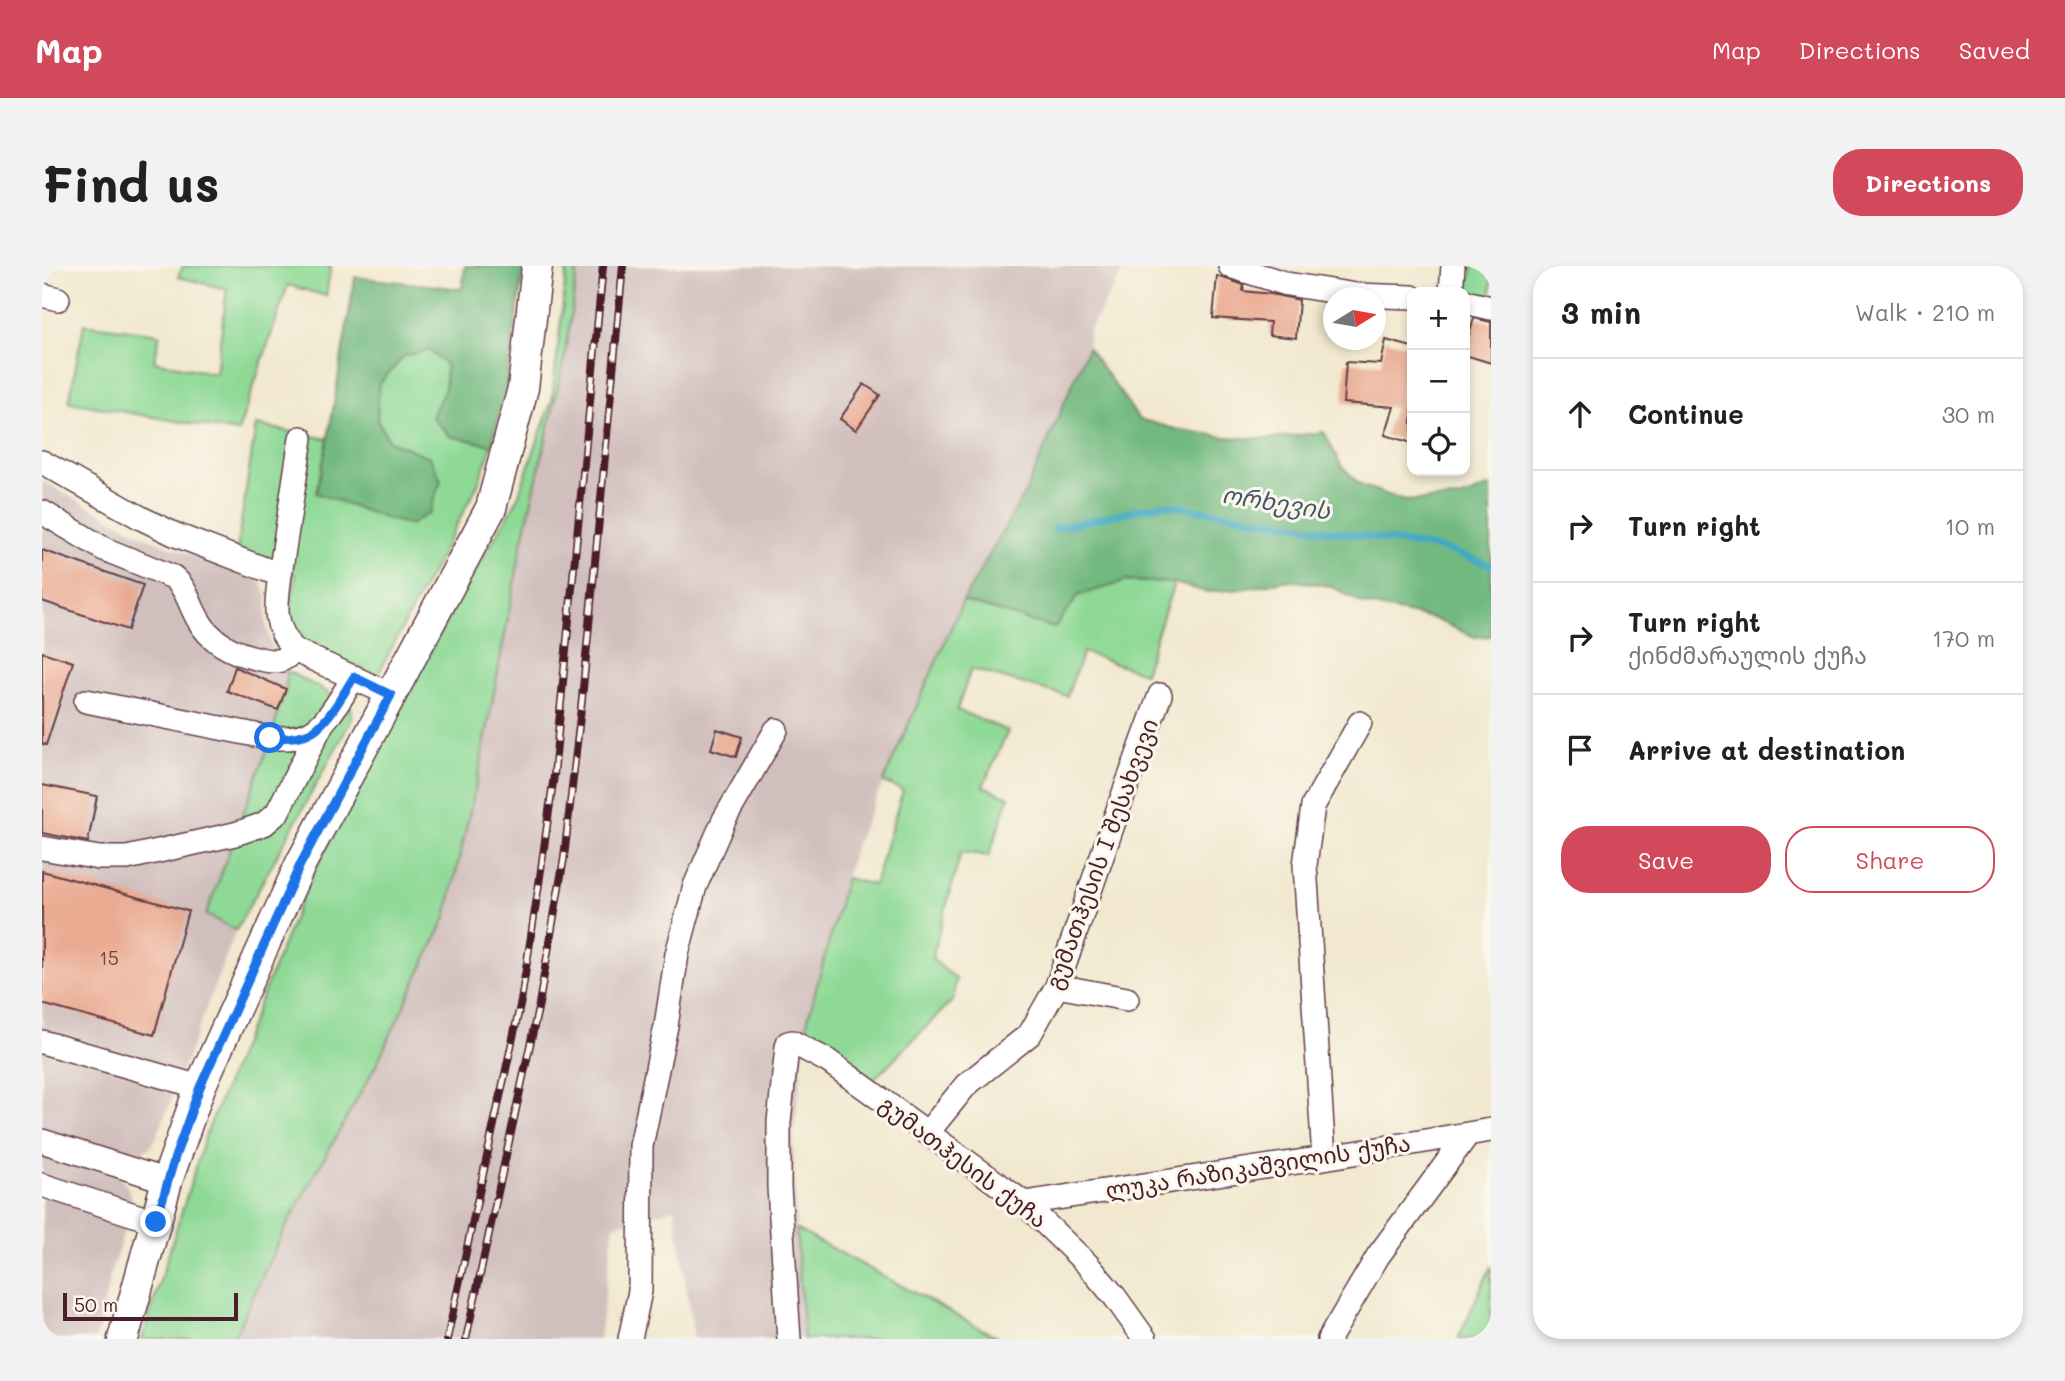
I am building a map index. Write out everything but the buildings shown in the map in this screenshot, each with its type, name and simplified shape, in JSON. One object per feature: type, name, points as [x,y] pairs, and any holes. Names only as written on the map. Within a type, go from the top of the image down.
[{"type":"main road","points":[[123,1339],[167,1181],[200,1087],[301,863],[491,508],[523,388],[537,266]]},
{"type":"street","points":[[1230,266],[1287,284],[1356,295],[1407,297]]},
{"type":"street","points":[[1451,287],[1453,266]]},
{"type":"street","points":[[1470,303],[1491,308]]},
{"type":"street","points":[[301,438],[276,613],[279,629],[294,650],[391,695]]},
{"type":"street","points":[[42,462],[176,535],[281,575]]},
{"type":"street","points":[[42,512],[104,549],[173,576],[182,584],[199,621],[217,643],[239,654],[264,660],[279,661],[287,658],[294,650]]},
{"type":"street","points":[[42,848],[99,858],[127,858],[235,834],[264,824],[277,813],[321,726],[354,677]]},
{"type":"street","name":"გუმათჰესის I შესახვევი","points":[[928,1132],[966,1085],[1030,1034],[1057,986],[1160,695]]},
{"type":"street","points":[[86,701],[270,738],[309,734],[321,726]]},
{"type":"street","points":[[1324,1158],[1305,865],[1313,806],[1360,723]]},
{"type":"street","points":[[629,1339],[640,1291],[641,1146],[666,1026],[677,954],[695,886],[724,820],[776,730]]},
{"type":"street","points":[[1057,986],[1127,999]]},
{"type":"street","points":[[42,1042],[200,1087]]},
{"type":"street","name":"გუმათჰესის ქუჩა","points":[[789,1339],[779,1186],[779,1122],[788,1043],[792,1042],[828,1061],[1024,1203],[1087,1264],[1145,1339]]},
{"type":"street","name":"ლუკა რაზიკაშვილის ქუჩა","points":[[1024,1203],[1491,1130]]},
{"type":"street","points":[[1329,1339],[1378,1256],[1468,1134]]},
{"type":"street","points":[[42,1141],[167,1181]]},
{"type":"street","points":[[42,1185],[156,1222]]},
{"type":"shaded area","points":[[578,266],[1126,266],[1088,332],[1088,348],[1027,489],[963,601],[854,848],[808,1019],[793,1137],[804,1339],[694,1339],[675,1208],[614,1225],[599,1339],[233,1339],[283,1232],[377,1063],[446,917],[480,767],[522,543],[564,361]]},
{"type":"shaded area","points":[[42,481],[146,537],[261,582],[267,597],[266,623],[271,645],[287,671],[286,689],[274,730],[206,915],[236,930],[157,1136],[149,1148],[121,1157],[42,1133]]},
{"type":"shaded area","points":[[42,1152],[116,1174],[131,1195],[132,1206],[111,1272],[96,1339],[42,1339]]},
{"type":"green space","points":[[183,266],[331,266],[326,296],[288,285],[238,432],[69,402],[84,324],[160,334],[154,361],[216,374],[227,289],[178,277]]},
{"type":"green space","points":[[465,266],[524,266],[506,384],[492,445],[450,436],[432,417],[445,388],[446,365],[429,350],[404,356],[379,384],[377,419],[389,441],[430,457],[441,480],[430,512],[410,525],[316,493],[328,439],[355,277],[462,289]]},
{"type":"green space","points":[[567,266],[578,266],[564,361],[522,543],[480,767],[446,917],[377,1063],[283,1232],[233,1339],[142,1339],[205,1137],[307,885],[463,590],[516,502],[552,400]]},
{"type":"green space","points":[[1473,266],[1491,266],[1491,296],[1470,292],[1468,287]]},
{"type":"green space","points":[[1088,348],[1139,419],[1175,429],[1226,437],[1267,439],[1324,432],[1341,465],[1360,485],[1405,501],[1460,498],[1491,486],[1491,636],[1475,637],[1432,618],[1363,604],[1331,586],[1289,580],[1242,589],[1206,592],[1174,583],[1127,581],[1079,595],[1054,628],[963,601],[1027,489]]},
{"type":"green space","points":[[429,350],[446,365],[445,388],[450,436],[492,445],[477,486],[377,676],[310,645],[294,629],[290,607],[296,574],[237,549],[256,425],[328,439],[317,493],[385,518],[411,449],[389,441],[377,419],[379,384],[404,356]]},
{"type":"green space","points":[[1127,581],[1174,583],[1144,673],[1083,652],[1067,696],[971,669],[957,710],[1008,731],[983,786],[1009,797],[989,856],[961,852],[932,959],[956,979],[953,1000],[873,1080],[806,1038],[808,1019],[846,878],[874,885],[903,790],[883,782],[963,601],[1054,627],[1079,595]]},
{"type":"green space","points":[[287,671],[344,701],[351,709],[352,719],[236,930],[206,915],[274,730],[286,689]]},
{"type":"green space","points":[[796,1229],[1000,1339],[804,1339]]},
{"type":"green space","points":[[1491,1266],[1491,1339],[1458,1339]]},
{"type":"waterway","name":"ორხევის","points":[[1055,528],[1163,504],[1443,549],[1491,565]]},
{"type":"railway","points":[[447,1339],[521,1001],[539,884],[554,775],[603,266]]},
{"type":"railway","points":[[466,1339],[539,1004],[564,858],[582,699],[623,266]]},
{"type":"route","points":[[156,1222],[200,1087],[301,863],[391,695],[354,677],[321,726],[309,734],[270,738]]}]
